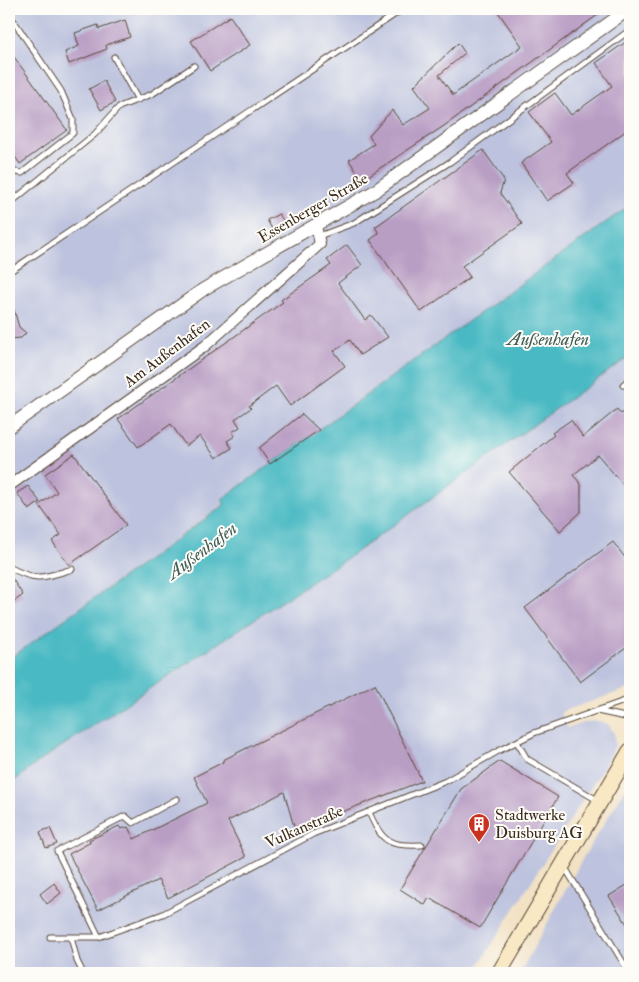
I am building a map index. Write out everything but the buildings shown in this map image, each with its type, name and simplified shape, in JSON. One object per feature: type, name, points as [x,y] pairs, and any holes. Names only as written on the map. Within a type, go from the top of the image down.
[{"type":"main road","points":[[499,973],[599,801],[629,756]]},
{"type":"street","name":"Essenberger Straße","points":[[9,427],[204,289],[317,231],[376,192],[629,9]]},
{"type":"street","name":"Am Außenhafen","points":[[9,486],[205,346],[320,244],[317,231]]},
{"type":"lane","points":[[9,272],[402,9]]},
{"type":"lane","points":[[9,14],[61,90],[72,119],[72,132],[22,173],[9,171]]},
{"type":"lane","points":[[317,231],[354,223],[450,162],[630,30]]},
{"type":"lane","points":[[114,57],[138,100]]},
{"type":"lane","points":[[9,204],[95,134],[119,107],[152,94],[194,66]]},
{"type":"lane","points":[[623,385],[630,379]]},
{"type":"lane","points":[[9,567],[27,577],[46,577],[72,569]]},
{"type":"lane","name":"Vulkanstraße","points":[[50,937],[99,937],[163,914],[313,834],[446,781],[517,742],[565,721],[630,700]]},
{"type":"lane","points":[[594,711],[630,718]]},
{"type":"lane","points":[[517,742],[527,759],[599,801]]},
{"type":"lane","points":[[99,937],[57,851],[125,816],[133,823],[177,799]]},
{"type":"lane","points":[[369,812],[377,832],[397,846],[422,845]]},
{"type":"lane","points":[[563,863],[628,972]]},
{"type":"lane","points":[[71,937],[83,973]]},
{"type":"shaded area","points":[[9,9],[630,9],[630,205],[222,499],[223,505],[9,659]]},
{"type":"shaded area","points":[[630,356],[630,688],[561,712],[567,728],[586,722],[598,721],[608,724],[614,733],[615,745],[611,755],[474,973],[9,973],[9,785],[41,760],[352,555]]},
{"type":"shaded area","points":[[630,782],[630,973],[520,973],[584,856]]},
{"type":"water","name":"Außenhafen","points":[[630,205],[630,356],[352,555],[41,760],[9,785],[9,659],[223,506],[222,499]]},
{"type":"place","name":"Stadtwerke Duisburg AG","points":[[479,843]]}]
